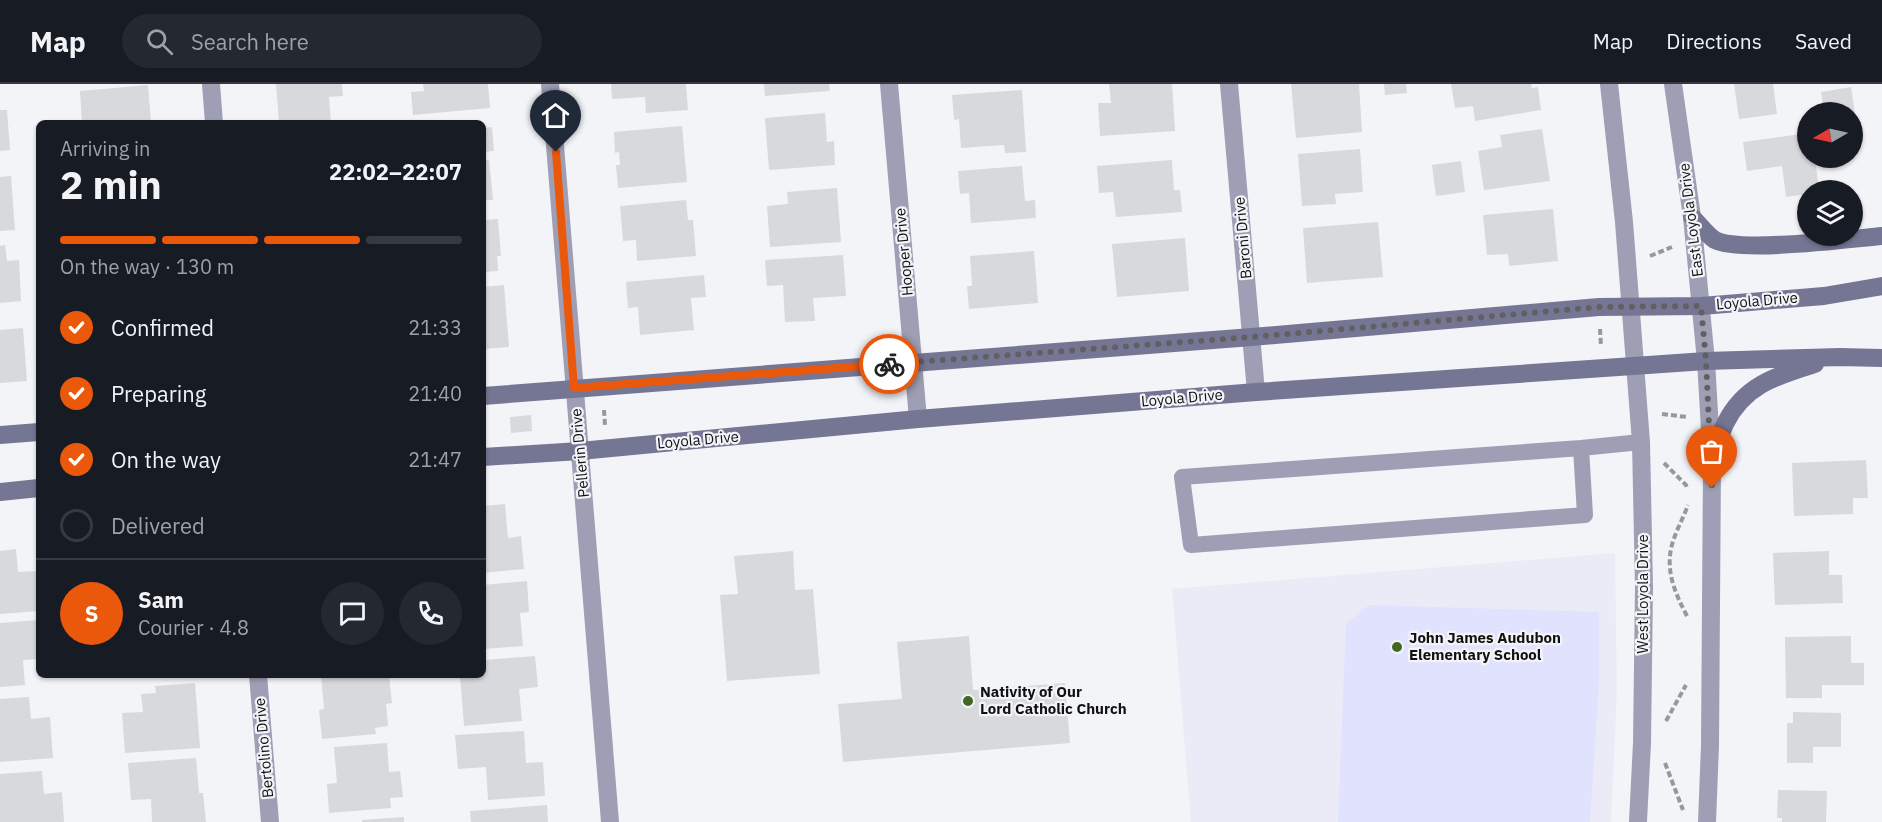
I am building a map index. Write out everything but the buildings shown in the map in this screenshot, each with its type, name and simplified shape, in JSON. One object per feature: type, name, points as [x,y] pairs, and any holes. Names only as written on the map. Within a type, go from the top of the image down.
[{"type":"main road","points":[[1692,217],[1714,239],[1734,245],[1789,244],[1882,236]]},
{"type":"main road","name":"Loyola Drive","points":[[486,396],[1252,337],[1599,307],[1701,306],[1824,296],[1882,286]]},
{"type":"main road","points":[[1712,464],[1725,425],[1738,404],[1754,388],[1775,376],[1840,357]]},
{"type":"main road","name":"Loyola Drive","points":[[486,457],[580,451],[1256,392],[1706,361],[1882,358]]},
{"type":"main road","points":[[0,435],[36,432]]},
{"type":"main road","points":[[0,492],[36,488]]},
{"type":"street","points":[[211,84],[214,120]]},
{"type":"street","name":"Pellerin Drive","points":[[550,84],[610,822]]},
{"type":"street","name":"Hooper Drive","points":[[889,84],[918,420]]},
{"type":"street","name":"Baroni Drive","points":[[1229,84],[1256,392]]},
{"type":"street","points":[[1609,84],[1624,222],[1634,366]]},
{"type":"street","name":"East Loyola Drive","points":[[1673,84],[1692,217],[1706,361],[1712,464]]},
{"type":"street","name":"West Loyola Drive","points":[[1634,366],[1641,442],[1644,598],[1642,743],[1638,822]]},
{"type":"street","points":[[1707,822],[1710,745],[1712,464]]},
{"type":"street","name":"Bertolino Drive","points":[[258,678],[270,822]]},
{"type":"lane","points":[[1581,448],[1585,515],[1191,545],[1182,477],[1641,442]]},
{"type":"path","points":[[1650,256],[1679,245]]},
{"type":"path","points":[[1600,328],[1601,350]]},
{"type":"path","points":[[603,407],[606,436]]},
{"type":"path","points":[[1659,422],[1660,414],[1687,417]]},
{"type":"path","points":[[1661,459],[1686,485],[1687,494]]},
{"type":"path","points":[[1688,503],[1671,548],[1670,572],[1678,599],[1689,619]]},
{"type":"path","points":[[1664,731],[1667,720],[1689,677]]},
{"type":"path","points":[[1664,753],[1665,765],[1683,811]]},
{"type":"shaded area","name":"John James Audubon Elementary School","points":[[1615,553],[1617,691],[1611,822],[1191,822],[1172,589]]},
{"type":"shaded area","points":[[1369,605],[1599,612],[1599,683],[1590,822],[1338,822],[1346,624]]},
{"type":"way so far","points":[[889,364],[1252,337],[1599,307],[1701,306],[1712,488]]},
{"type":"place","name":"John James Audubon Elementary School","points":[[1397,647]]},
{"type":"place","name":"Nativity of Our Lord Catholic Church","points":[[968,701]]},
{"type":"route","points":[[556,152],[574,388],[889,364]]}]
